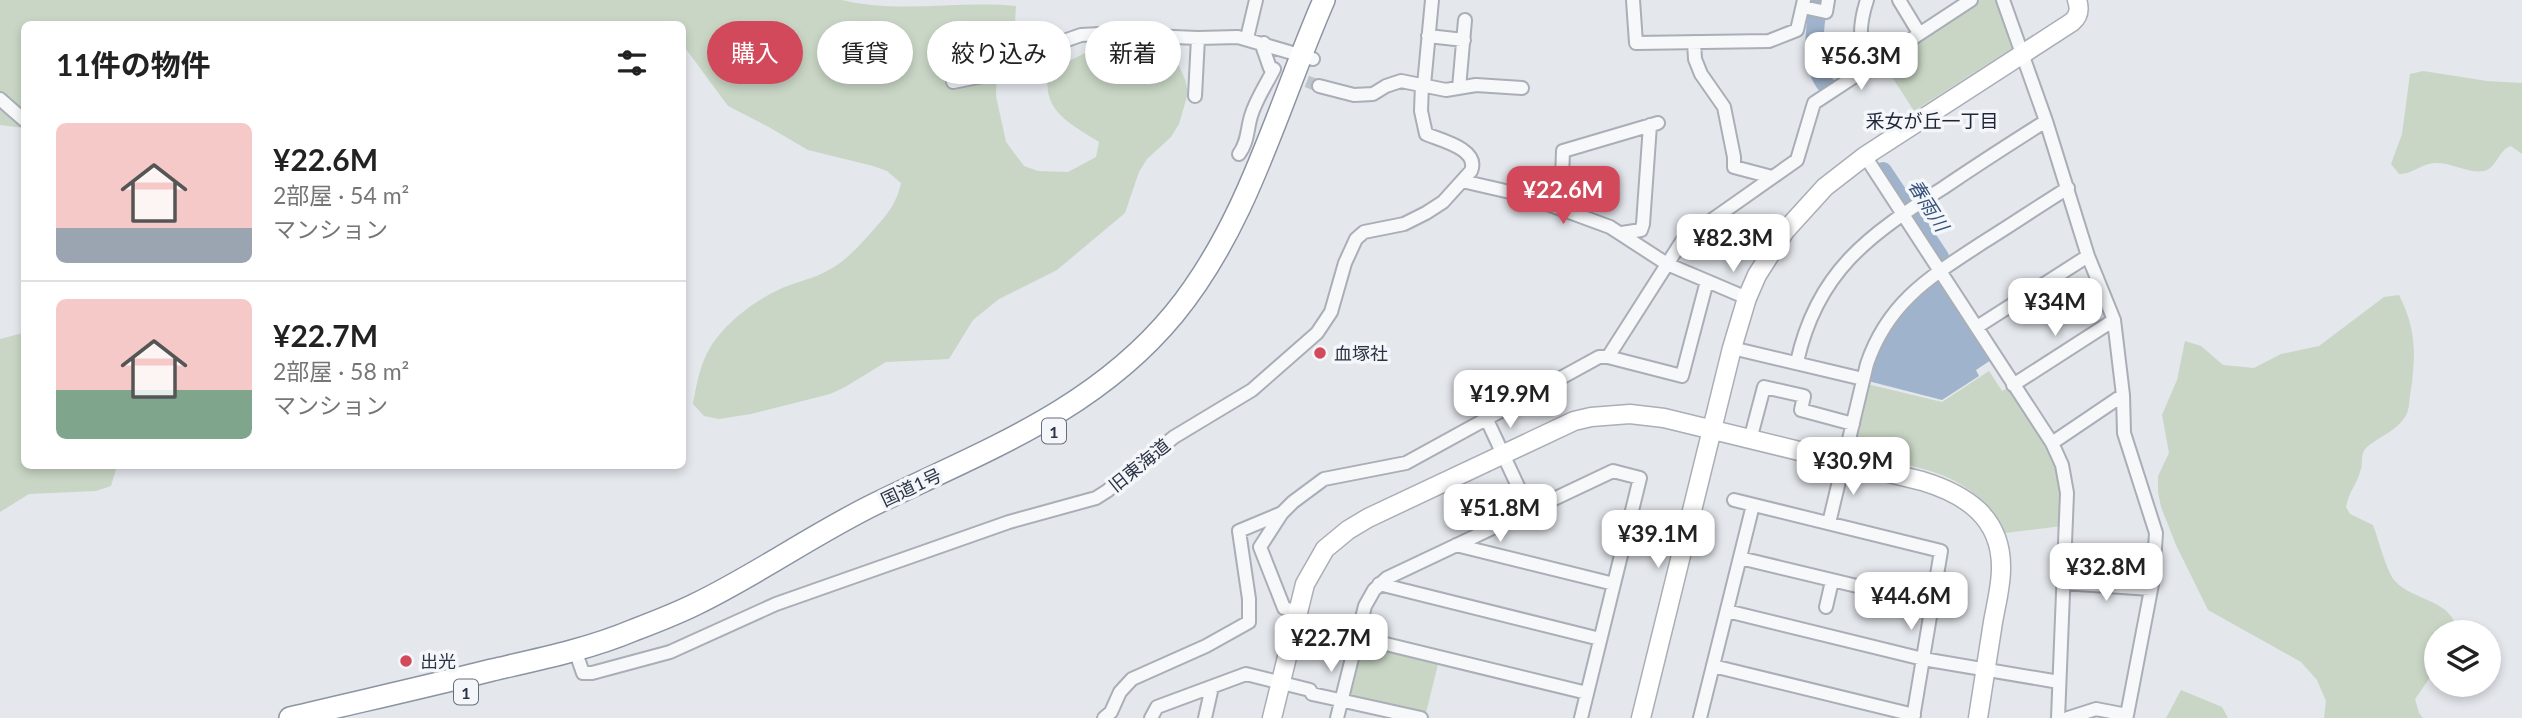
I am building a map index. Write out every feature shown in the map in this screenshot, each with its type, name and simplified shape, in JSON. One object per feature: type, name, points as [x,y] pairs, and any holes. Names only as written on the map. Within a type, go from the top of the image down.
[{"type":"highway","name":"国道1号","points":[[290,718],[380,704],[644,642],[692,621],[861,526],[1044,436],[1094,407],[1161,349],[1195,309],[1214,280],[1255,204],[1307,57],[1324,0]]},
{"type":"highway","name":"国道1号","points":[[1307,57],[1339,0]]},
{"type":"highway","name":"国道1号","points":[[352,718],[380,704]]},
{"type":"street","points":[[1247,38],[1256,0]]},
{"type":"street","points":[[1432,0],[1421,111],[1426,134],[1457,147],[1471,158],[1473,166],[1462,181],[1523,195],[1561,208],[1621,233],[1667,264],[1747,298]]},
{"type":"street","points":[[1633,0],[1636,43],[1769,41],[1791,34],[1798,28],[1805,5],[1826,6]]},
{"type":"street","points":[[1867,0],[1861,16],[1862,55],[1870,66]]},
{"type":"street","points":[[1899,0],[1919,33]]},
{"type":"street","points":[[1608,357],[1682,241],[1797,160],[1814,103],[1971,0]]},
{"type":"street","points":[[2003,0],[2046,121],[2088,256],[2114,320],[2123,395],[2124,433],[2157,533],[2151,589],[2127,715],[2096,709],[2068,718]]},
{"type":"street","points":[[1641,718],[1732,348],[1747,298],[1770,254],[1797,215],[1835,178],[2072,22],[2080,7],[2077,0]]},
{"type":"street","points":[[1459,88],[1465,20]]},
{"type":"street","points":[[1071,38],[1082,35],[1126,34],[1247,38],[1307,57]]},
{"type":"street","points":[[1428,36],[1464,40]]},
{"type":"street","points":[[1195,96],[1198,38]]},
{"type":"street","points":[[1694,42],[1695,59],[1701,74],[1724,107],[1734,167],[1772,177]]},
{"type":"street","points":[[1239,154],[1244,148],[1250,117],[1258,97],[1279,71],[1270,68],[1263,48],[1264,43]]},
{"type":"street","points":[[1319,86],[1348,94],[1369,95],[1401,81],[1446,90],[1476,85],[1522,88]]},
{"type":"street","points":[[0,99],[21,117]]},
{"type":"street","points":[[1797,362],[1809,323],[1836,274],[1868,239],[2046,121]]},
{"type":"street","points":[[1561,208],[1563,151],[1654,124],[1643,224],[1641,230],[1621,233]]},
{"type":"street","points":[[1865,156],[1907,211],[1940,271],[2052,443],[2062,465],[2066,481],[2058,718]]},
{"type":"street","name":"旧東海道","points":[[578,656],[583,673],[592,673],[670,652],[776,604],[1009,523],[1096,498],[1174,437],[1252,390],[1317,333],[1331,312],[1345,264],[1356,239],[1364,232],[1404,224],[1426,213],[1443,202],[1462,181]]},
{"type":"street","points":[[1829,523],[1863,379],[1877,340],[1892,315],[1916,289],[1940,271],[2068,188]]},
{"type":"street","points":[[1977,327],[2088,256]]},
{"type":"street","points":[[1298,612],[1284,608],[1260,547],[1282,513],[1293,502],[1324,479],[1406,463],[1599,357],[1682,376],[1707,281]]},
{"type":"street","points":[[2013,385],[2114,320]]},
{"type":"street","points":[[1732,348],[1863,379]]},
{"type":"street","points":[[1749,440],[1763,387],[1804,397],[1801,410],[1853,424]]},
{"type":"street","points":[[2052,443],[2123,395]]},
{"type":"street","points":[[1272,718],[1305,584],[1317,560],[1348,530],[1555,429],[1591,417],[1630,414],[1654,416],[1844,462],[1948,489],[1966,499],[1988,521],[2001,566],[1978,718]]},
{"type":"street","points":[[1487,420],[1530,512]]},
{"type":"street","points":[[1338,718],[1365,606],[1379,584],[1613,471],[1640,478],[1581,718]]},
{"type":"street","points":[[1713,666],[1914,716],[1941,551],[1734,500]]},
{"type":"street","points":[[1700,718],[1753,505]]},
{"type":"street","points":[[1104,718],[1111,712],[1120,692],[1132,679],[1206,646],[1249,622],[1249,599],[1239,531],[1282,513]]},
{"type":"street","points":[[1456,545],[1614,584]]},
{"type":"street","points":[[1740,558],[1932,604]]},
{"type":"street","points":[[1826,607],[1832,580]]},
{"type":"street","points":[[2063,583],[2151,589]]},
{"type":"street","points":[[1379,584],[1600,639]]},
{"type":"street","points":[[1727,611],[1923,659],[2059,682]]},
{"type":"street","points":[[1357,637],[1587,693]]},
{"type":"street","points":[[1151,718],[1157,707],[1246,674],[1421,718]]},
{"type":"street","points":[[1205,718],[1212,687]]},
{"type":"green space","points":[[0,0],[842,0],[885,6],[1016,6],[1015,21],[927,21],[927,84],[996,84],[996,96],[1006,142],[1024,166],[1038,171],[1068,172],[1096,157],[1099,142],[1060,115],[1049,96],[1047,84],[1071,84],[1071,60],[1085,53],[1085,84],[1181,84],[1181,70],[1188,93],[1179,124],[1171,137],[1147,159],[1139,172],[1125,213],[1057,270],[999,299],[973,320],[949,359],[886,362],[830,394],[751,414],[719,419],[704,416],[693,404],[703,362],[716,339],[736,318],[761,299],[823,273],[845,259],[888,213],[901,183],[887,171],[873,166],[808,150],[728,106],[712,84],[803,84],[803,21],[707,21],[707,78],[686,49],[686,21],[21,21],[21,128],[0,125]]},
{"type":"green space","points":[[1980,0],[1998,0],[2014,42],[2012,48],[1914,111],[1883,63]]},
{"type":"green space","points":[[2423,71],[2487,81],[2522,83],[2522,154],[2511,146],[2484,171],[2435,163],[2399,174],[2391,164],[2402,134],[2410,74]]},
{"type":"green space","points":[[2399,295],[2412,330],[2414,364],[2408,411],[2397,426],[2365,450],[2357,481],[2346,507],[2350,514],[2373,525],[2395,581],[2402,588],[2441,607],[2453,620],[2424,620],[2424,686],[2415,699],[2423,718],[2324,718],[2326,701],[2317,680],[2301,662],[2208,610],[2176,545],[2161,507],[2158,476],[2169,453],[2162,415],[2177,380],[2185,341],[2201,346],[2223,365],[2254,368],[2281,354],[2319,346],[2384,297]]},
{"type":"green space","points":[[21,334],[21,469],[116,469],[111,486],[96,491],[29,494],[0,512],[0,339]]},
{"type":"green space","points":[[1989,371],[2002,391],[2008,388],[2050,448],[2060,474],[2062,526],[2005,533],[1992,512],[1977,496],[1960,484],[1920,468],[1853,453],[1851,450],[1867,384],[1942,402]]},
{"type":"green space","points":[[1364,643],[1439,660],[1426,713],[1350,695],[1348,691],[1359,646]]},
{"type":"green space","points":[[2181,690],[2222,707],[2228,718],[2166,718]]},
{"type":"water","points":[[1932,283],[1937,287],[1944,286],[1991,360],[1976,370],[1979,376],[1942,400],[1868,381],[1876,353],[1895,319]]},
{"type":"waterway","name":"春雨川","points":[[1819,0],[1815,56],[1817,67],[1827,86]]},
{"type":"waterway","name":"春雨川","points":[[1883,171],[1940,257],[1939,261]]},
{"type":"waterway","name":"春雨川","points":[[1936,290],[1937,283]]},
{"type":"tunnel","points":[[1290,75],[1319,86]]},
{"type":"place","name":"血塚社","points":[[1320,353]]},
{"type":"place","name":"出光","points":[[406,661]]},
{"type":"district","name":"釆女が丘一丁目","points":[[1932,120]]}]
